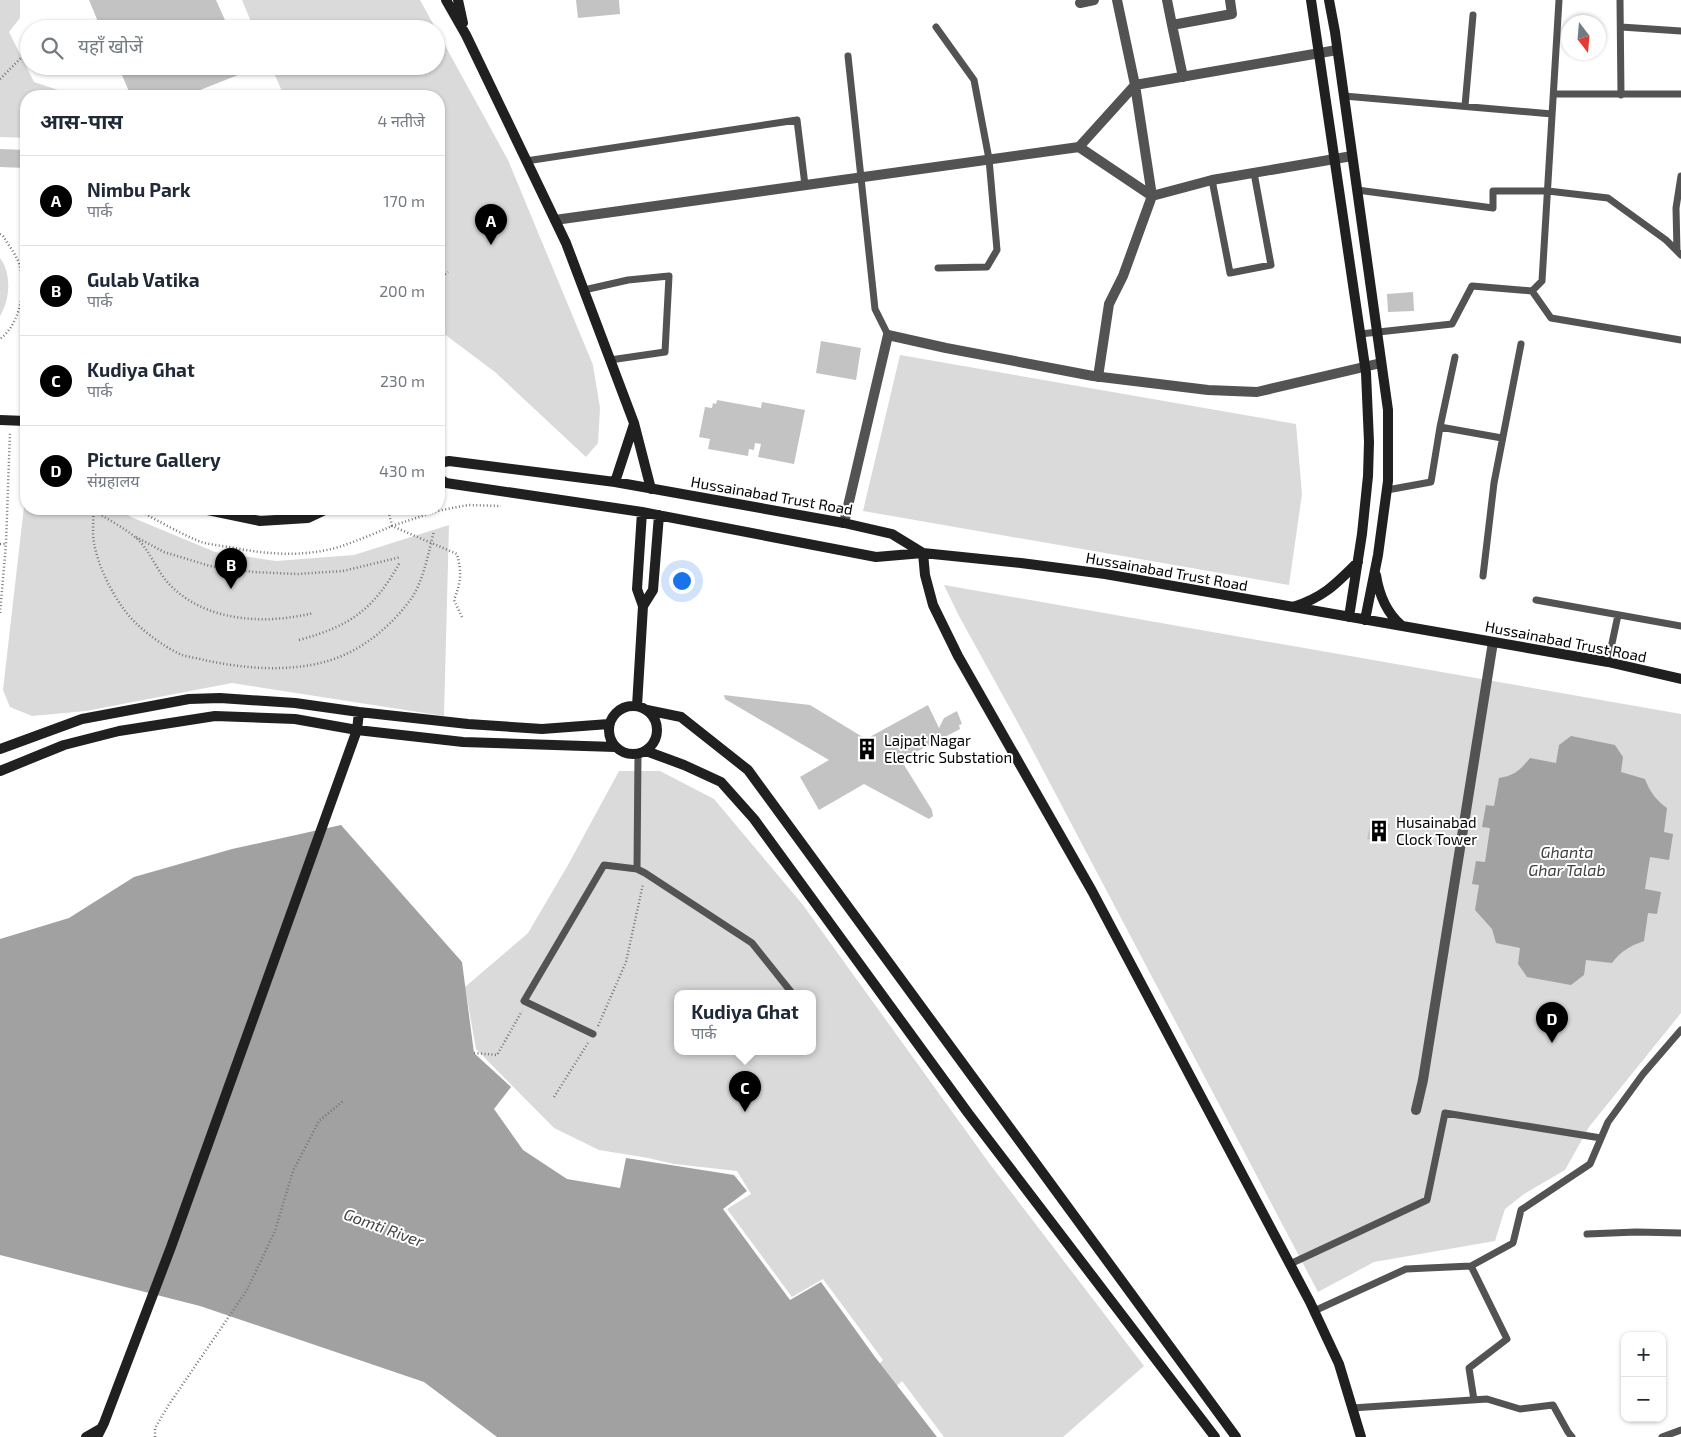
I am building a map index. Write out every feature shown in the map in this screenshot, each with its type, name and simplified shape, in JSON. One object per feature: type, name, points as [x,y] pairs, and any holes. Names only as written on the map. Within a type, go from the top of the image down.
[{"type":"street","points":[[446,0],[466,35],[566,242],[634,423],[651,489]]},
{"type":"street","points":[[458,0],[466,35]]},
{"type":"street","points":[[1080,3],[1094,0]]},
{"type":"street","points":[[1098,377],[1110,304],[1123,276],[1152,196],[1135,85],[1117,0]]},
{"type":"street","points":[[1167,0],[1183,77]]},
{"type":"street","points":[[1172,25],[1232,14],[1230,0]]},
{"type":"street","points":[[1311,0],[1364,366],[1368,476],[1358,562],[1349,617]]},
{"type":"street","points":[[1328,0],[1344,96],[1388,410],[1388,481],[1376,566],[1365,620]]},
{"type":"street","points":[[555,220],[1079,147],[1135,85],[1337,50]]},
{"type":"street","points":[[1079,147],[1152,196],[1212,180],[1352,156]]},
{"type":"street","points":[[844,523],[888,335],[1098,377],[1208,390],[1258,392],[1381,363]]},
{"type":"street","points":[[5,420],[20,421]]},
{"type":"street","points":[[615,482],[634,423]]},
{"type":"street","name":"Hussainabad Trust Road","points":[[445,462],[615,482],[844,523],[892,534],[923,553],[1096,573],[1608,662],[1681,679]]},
{"type":"street","points":[[445,482],[642,512],[876,557],[923,553],[925,575],[933,604],[958,656],[1092,891],[1290,1264],[1339,1364],[1362,1437]]},
{"type":"street","points":[[637,706],[643,606],[637,589],[642,512]]},
{"type":"street","points":[[232,515],[260,521],[308,518],[314,515]]},
{"type":"street","points":[[643,606],[653,590],[659,515]]},
{"type":"street","points":[[1292,607],[1311,601],[1328,591],[1358,562]]},
{"type":"street","points":[[1376,566],[1378,585],[1386,609],[1393,619],[1402,626]]},
{"type":"street","points":[[1416,1110],[1424,1080],[1493,642]]},
{"type":"street","points":[[0,749],[82,720],[190,699],[220,698],[295,703],[468,724],[542,729],[608,724]]},
{"type":"street","points":[[648,710],[653,716],[657,731],[656,739],[652,746],[642,752],[630,754],[622,752],[615,747],[610,740],[608,724],[618,710],[637,706],[681,717],[748,770],[1236,1437]]},
{"type":"street","points":[[86,1437],[100,1432],[171,1247],[348,755],[356,730],[359,712]]},
{"type":"street","points":[[0,771],[74,743],[119,731],[215,716],[295,719],[356,730],[463,742],[615,747]]},
{"type":"street","points":[[642,752],[684,765],[722,782],[754,819],[968,1113],[1215,1437]]},
{"type":"lane","points":[[1360,334],[1452,324],[1472,286],[1532,291],[1542,282],[1559,0]]},
{"type":"lane","points":[[1620,0],[1621,94]]},
{"type":"lane","points":[[1465,106],[1473,14]]},
{"type":"lane","points":[[936,27],[974,80],[989,159],[996,250],[987,267],[938,268]]},
{"type":"lane","points":[[1621,27],[1681,32]]},
{"type":"lane","points":[[848,56],[875,309],[888,335]]},
{"type":"lane","points":[[1554,94],[1681,94]]},
{"type":"lane","points":[[1344,96],[1552,114]]},
{"type":"lane","points":[[526,161],[797,120],[805,186]]},
{"type":"lane","points":[[1212,180],[1230,273],[1271,265],[1254,173]]},
{"type":"lane","points":[[1679,253],[1676,208],[1681,176]]},
{"type":"lane","points":[[1357,190],[1493,208],[1493,191],[1548,191],[1608,198],[1666,240],[1679,253]]},
{"type":"lane","points":[[584,290],[628,280],[670,276],[665,352],[610,360]]},
{"type":"lane","points":[[1532,291],[1551,318],[1681,340]]},
{"type":"lane","points":[[1483,576],[1494,483],[1521,344]]},
{"type":"lane","points":[[1387,490],[1431,482],[1440,427],[1455,357]]},
{"type":"lane","points":[[1440,427],[1502,438]]},
{"type":"lane","points":[[1536,600],[1681,626]]},
{"type":"lane","points":[[1608,662],[1618,615]]},
{"type":"lane","points":[[637,869],[642,752]]},
{"type":"lane","points":[[593,1034],[524,1001],[604,865],[637,869],[645,872],[752,943],[790,990]]},
{"type":"lane","points":[[1314,1311],[1406,1269],[1472,1266],[1513,1243],[1521,1210],[1590,1164],[1608,1122],[1631,1090],[1681,1030]]},
{"type":"lane","points":[[1290,1264],[1427,1200],[1445,1113],[1601,1138]]},
{"type":"lane","points":[[1587,1234],[1681,1233]]},
{"type":"lane","points":[[1472,1266],[1507,1339],[1469,1368],[1474,1400]]},
{"type":"lane","points":[[1352,1408],[1487,1399],[1520,1409],[1553,1404],[1572,1437]]},
{"type":"lane","points":[[1662,1437],[1681,1430]]},
{"type":"path","points":[[0,79],[20,59]]},
{"type":"path","points":[[0,234],[20,266]]},
{"type":"path","points":[[0,339],[17,316],[20,303]]},
{"type":"path","points":[[0,613],[6,544],[5,420]]},
{"type":"path","points":[[445,509],[468,505],[501,506]]},
{"type":"path","points":[[93,515],[94,543],[107,582],[124,610],[153,638],[182,655],[226,664],[258,667],[301,667],[335,658],[367,642],[390,624],[412,598],[423,570],[434,531]]},
{"type":"path","points":[[102,515],[136,538],[164,552],[210,566],[254,572],[297,574],[343,571],[401,557]]},
{"type":"path","points":[[147,515],[203,542],[243,550],[282,554],[317,552],[341,546],[425,515]]},
{"type":"path","points":[[389,515],[392,526]]},
{"type":"path","points":[[392,526],[457,554],[461,569],[460,585],[454,600],[462,617]]},
{"type":"path","points":[[136,538],[170,585],[190,601],[208,610],[229,616],[272,620],[294,618],[313,612]]},
{"type":"path","points":[[0,544],[6,544]]},
{"type":"path","points":[[300,640],[338,628],[357,616],[387,585],[400,562]]},
{"type":"path","points":[[554,1097],[593,1034],[626,962],[645,872]]},
{"type":"path","points":[[474,1053],[497,1055],[526,1002]]},
{"type":"path","points":[[156,1437],[155,1428],[168,1406],[247,1290],[275,1231],[292,1171],[319,1121],[343,1101]]},
{"type":"shaded area","points":[[0,0],[20,0],[20,18],[9,32],[20,54],[20,75],[30,75],[34,82],[58,90],[20,90],[20,138],[0,137]]},
{"type":"shaded area","points":[[242,0],[420,0],[431,20],[250,20]]},
{"type":"shaded area","points":[[445,45],[508,160],[593,365],[600,408],[598,443],[586,457],[495,372],[445,334],[445,90],[281,90],[275,75],[445,75]]},
{"type":"shaded area","points":[[0,258],[4,264],[8,279],[8,295],[0,316]]},
{"type":"shaded area","points":[[900,355],[1296,424],[1302,494],[1289,585],[863,511]]},
{"type":"shaded area","points":[[23,515],[128,515],[215,552],[276,561],[354,555],[449,525],[444,716],[232,683],[86,711],[32,716],[10,707],[3,690]]},
{"type":"shaded area","points":[[944,585],[1681,714],[1681,1013],[1589,1127],[1565,1170],[1524,1194],[1505,1209],[1495,1241],[1374,1262],[1318,1292]]},
{"type":"shaded area","points":[[619,771],[660,771],[714,799],[803,905],[992,1167],[1144,1366],[1063,1437],[944,1437],[902,1381],[885,1397],[867,1376],[883,1360],[823,1279],[792,1297],[727,1209],[751,1194],[737,1171],[674,1164],[599,1150],[554,1128],[476,1049],[465,987],[528,933],[568,865]]},
{"type":"water","name":"Ghanta Ghar Talab","points":[[1571,736],[1615,745],[1623,757],[1621,772],[1645,779],[1654,795],[1667,808],[1664,832],[1673,834],[1669,860],[1650,857],[1645,889],[1661,892],[1657,914],[1648,913],[1644,941],[1626,949],[1612,963],[1586,960],[1584,975],[1571,985],[1527,977],[1518,964],[1520,948],[1496,943],[1492,929],[1475,910],[1479,885],[1472,884],[1476,861],[1485,862],[1490,828],[1482,827],[1486,805],[1494,806],[1499,778],[1516,772],[1530,758],[1556,763],[1559,745]]},
{"type":"water","name":"Gomti River","points":[[341,825],[462,962],[474,1053],[511,1087],[494,1109],[523,1150],[567,1179],[620,1188],[626,1158],[734,1175],[747,1191],[723,1209],[790,1300],[821,1282],[875,1357],[937,1437],[497,1437],[424,1382],[200,1306],[0,1255],[0,939],[69,918],[134,877],[232,849]]},
{"type":"building","points":[[89,0],[216,0],[225,20],[97,20]]},
{"type":"building","points":[[576,0],[619,0],[620,14],[578,18]]},
{"type":"building","points":[[122,75],[238,75],[200,90],[128,90]]},
{"type":"building","points":[[0,149],[20,150],[20,168],[0,167]]},
{"type":"building","points":[[1413,292],[1414,311],[1388,312],[1387,294]]},
{"type":"building","points":[[821,341],[861,348],[856,380],[816,373]]},
{"type":"building","points":[[717,400],[761,408],[762,402],[805,410],[794,464],[758,457],[761,444],[755,443],[754,450],[749,449],[748,456],[708,449],[710,439],[699,437],[705,407],[712,408],[713,403],[716,404]]},
{"type":"building","name":"Lajpat Nagar Electric Substation","points":[[724,695],[810,705],[866,739],[928,705],[939,728],[944,718],[957,711],[962,724],[959,725],[960,729],[901,760],[932,810],[933,816],[929,819],[864,784],[819,810],[800,777],[829,760],[725,699]]},
{"type":"building","name":"Husainabad Clock Tower","points":[[1371,821],[1390,824],[1386,842],[1367,839]]},
{"type":"place","name":"Nimbu Park","points":[[491,245]]},
{"type":"place","name":"Gulab Vatika","points":[[231,589]]},
{"type":"place","name":"Lajpat Nagar Electric Substation","points":[[867,749]]},
{"type":"place","name":"Husainabad Clock Tower","points":[[1379,831]]},
{"type":"place","name":"Picture Gallery","points":[[1552,1043]]},
{"type":"place","name":"Kudiya Ghat","points":[[745,1112]]}]
